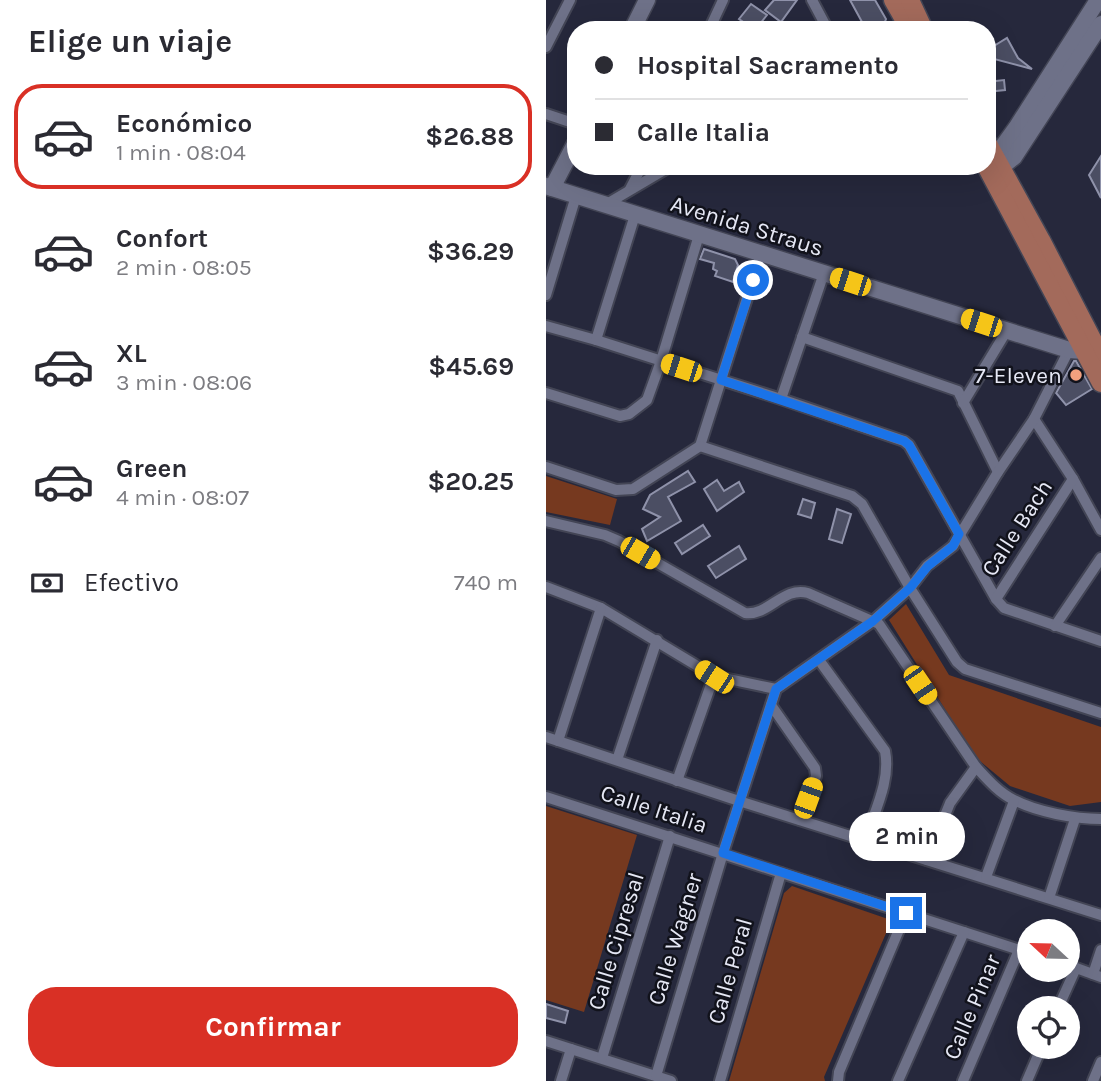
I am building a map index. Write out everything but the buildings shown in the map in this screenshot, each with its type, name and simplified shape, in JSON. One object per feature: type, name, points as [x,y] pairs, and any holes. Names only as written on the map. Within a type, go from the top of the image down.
[{"type":"main road","points":[[893,0],[904,21]]},
{"type":"main road","points":[[910,0],[920,21]]},
{"type":"main road","points":[[996,170],[1041,240],[1101,383]]},
{"type":"street","points":[[546,47],[570,0]]},
{"type":"street","points":[[636,21],[647,0]]},
{"type":"street","points":[[713,21],[723,0]]},
{"type":"street","points":[[812,0],[823,21]]},
{"type":"street","points":[[996,154],[1098,0]]},
{"type":"street","points":[[996,161],[1014,157],[1101,24]]},
{"type":"street","points":[[546,114],[567,121]]},
{"type":"street","points":[[549,187],[567,157]]},
{"type":"street","points":[[630,189],[637,175]]},
{"type":"street","points":[[605,205],[655,175]]},
{"type":"street","name":"Avenida Straus","points":[[549,187],[1006,331],[1087,350]]},
{"type":"street","points":[[546,295],[576,196]]},
{"type":"street","points":[[596,340],[635,215]]},
{"type":"street","points":[[546,393],[624,415],[647,400],[662,361],[699,235]]},
{"type":"street","points":[[546,467],[625,491],[633,489],[700,446],[761,254]]},
{"type":"street","points":[[780,399],[824,273]]},
{"type":"street","points":[[546,326],[662,361],[904,441],[909,445],[996,599],[1004,608],[1101,641]]},
{"type":"street","points":[[963,402],[1006,331]]},
{"type":"street","points":[[802,337],[958,391],[998,472]]},
{"type":"street","points":[[546,587],[601,608],[714,677],[776,689],[873,621],[910,588],[928,566],[953,546],[1034,419],[1087,350]]},
{"type":"street","points":[[1034,419],[1101,530]]},
{"type":"street","points":[[700,446],[858,500],[957,662],[965,669],[1101,713]]},
{"type":"street","name":"Calle Bach","points":[[996,599],[1073,480]]},
{"type":"street","points":[[546,522],[605,535],[619,541],[745,613],[754,614],[798,591],[879,624],[976,767],[995,788],[1014,801],[1075,819],[1101,819]]},
{"type":"street","points":[[1055,626],[1101,558]]},
{"type":"street","points":[[558,741],[601,608]]},
{"type":"street","points":[[617,760],[657,640]]},
{"type":"street","points":[[819,660],[885,751],[888,765],[886,779],[865,841]]},
{"type":"street","points":[[677,781],[714,677]]},
{"type":"street","name":"Calle Wagner","points":[[656,1076],[739,801],[776,689]]},
{"type":"street","points":[[771,705],[816,768],[816,776],[800,820]]},
{"type":"street","points":[[546,737],[1101,915]]},
{"type":"street","points":[[927,860],[950,803],[976,767]]},
{"type":"street","name":"Calle Italia","points":[[546,797],[1017,950]]},
{"type":"street","points":[[986,877],[1014,801]]},
{"type":"street","points":[[1048,898],[1075,819]]},
{"type":"street","name":"Calle Cipresal","points":[[602,1058],[670,836]]},
{"type":"street","name":"Calle Peral","points":[[720,1081],[780,873]]},
{"type":"street","points":[[838,1081],[839,1072],[906,913]]},
{"type":"street","points":[[898,1081],[964,932]]},
{"type":"street","points":[[1080,970],[1097,975],[1101,950]]},
{"type":"street","name":"Calle Pinar","points":[[963,1081],[1017,967]]},
{"type":"street","points":[[546,1041],[602,1058],[634,1075],[656,1076],[671,1081]]},
{"type":"street","points":[[561,1081],[571,1049]]},
{"type":"street","points":[[1027,1081],[1036,1059]]},
{"type":"street","points":[[1093,1081],[1101,1062]]},
{"type":"shaded area","points":[[546,476],[617,499],[610,525],[546,512]]},
{"type":"shaded area","points":[[906,604],[949,675],[1101,727],[1101,802],[1070,806],[1010,786],[975,757],[889,620]]},
{"type":"shaded area","points":[[546,806],[637,835],[584,1012],[546,1000]]},
{"type":"shaded area","points":[[792,886],[888,919],[890,924],[824,1077],[825,1081],[729,1081],[784,893]]},
{"type":"place","name":"7-Eleven","points":[[1076,375]]},
{"type":"route","points":[[753,280],[721,380],[904,441],[909,445],[959,534],[953,546],[928,566],[910,588],[873,621],[776,689],[723,853],[906,913]]}]
